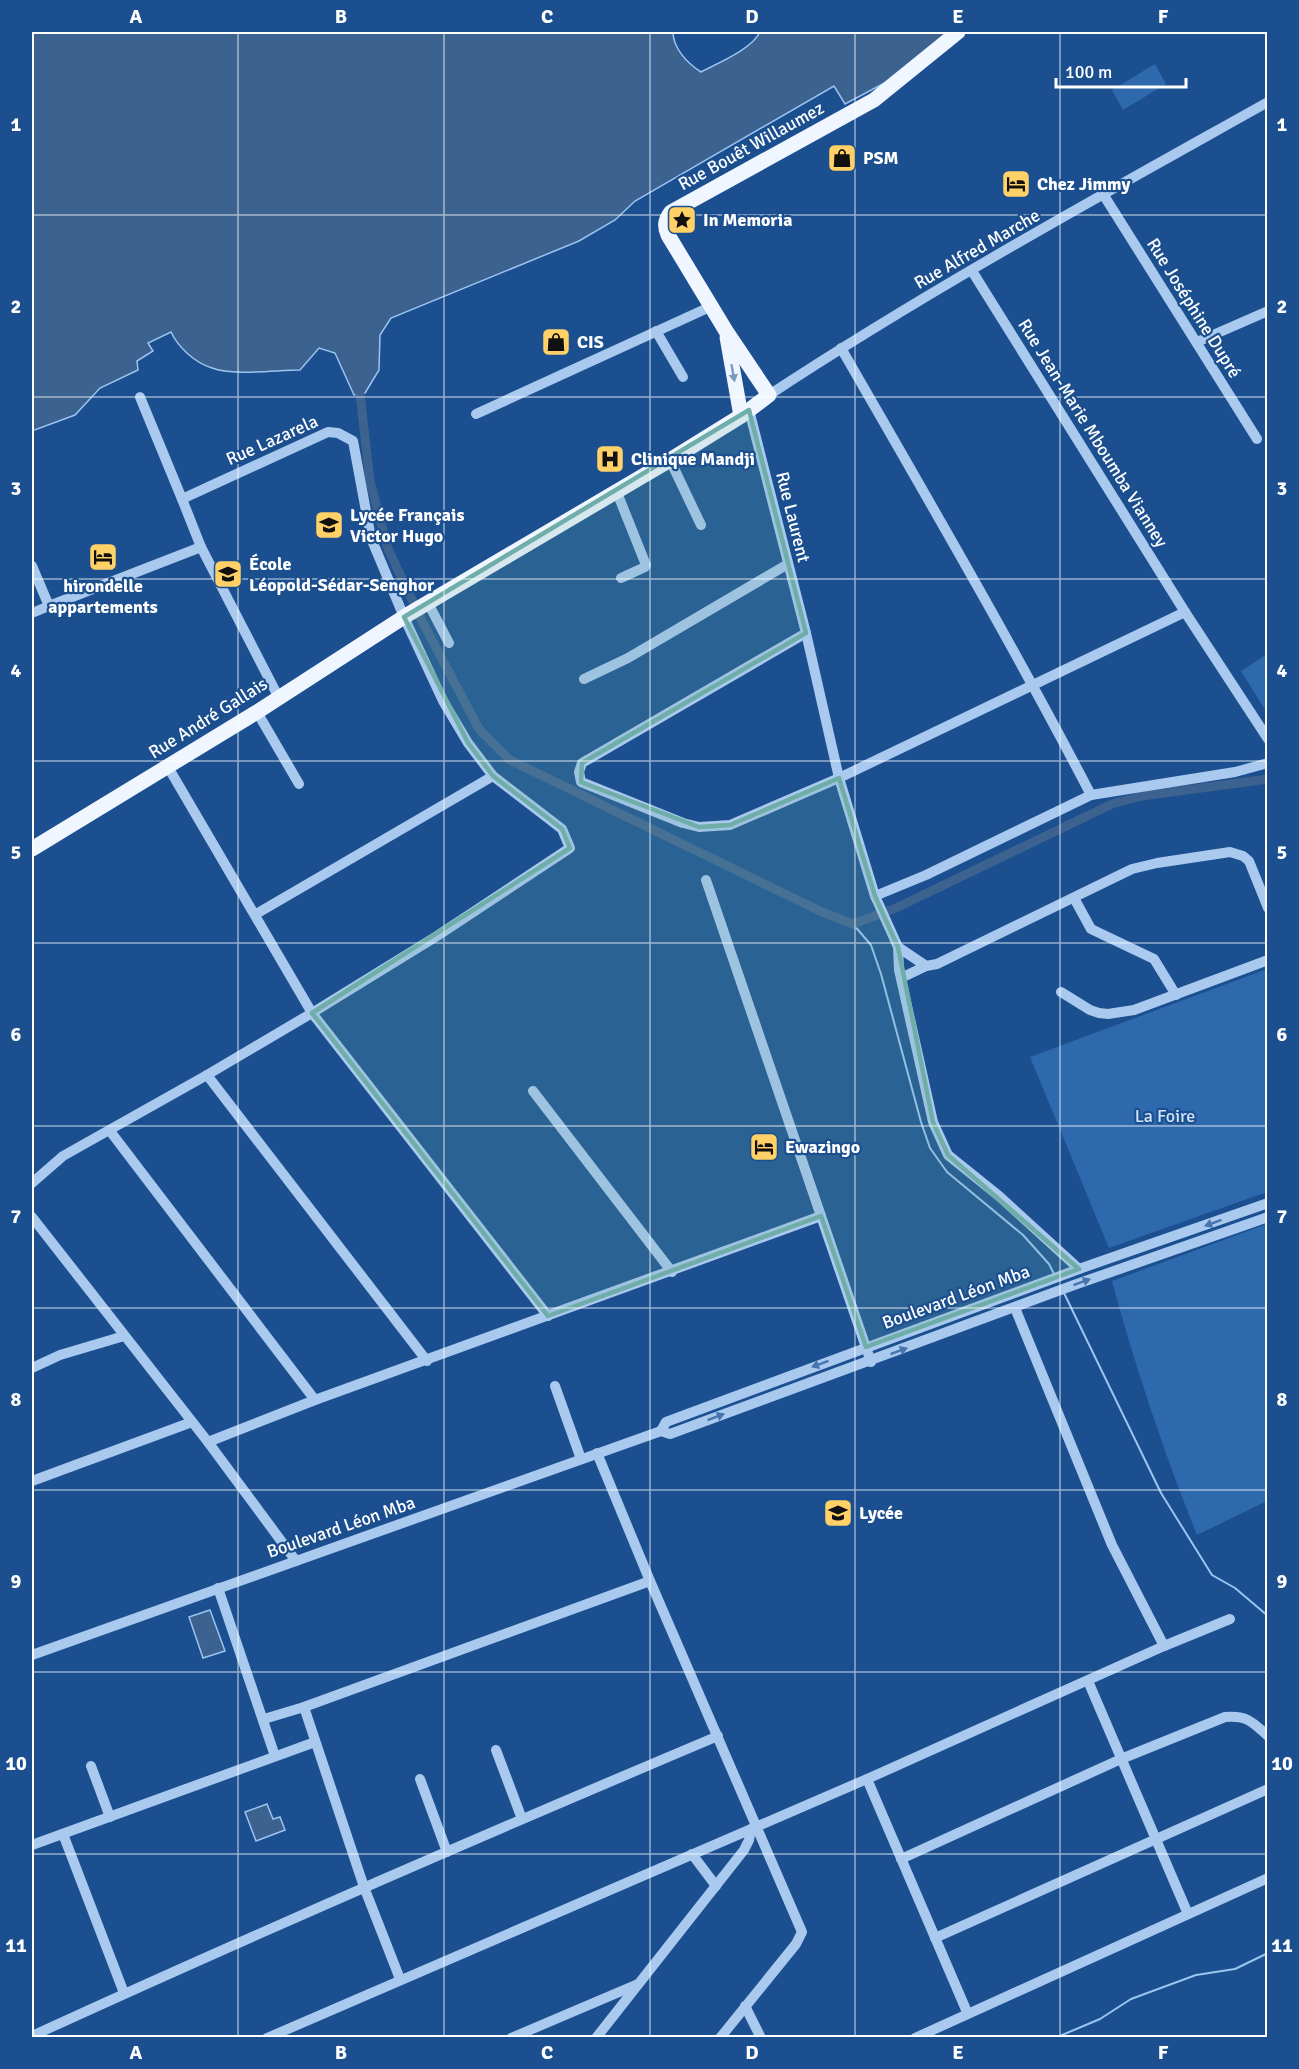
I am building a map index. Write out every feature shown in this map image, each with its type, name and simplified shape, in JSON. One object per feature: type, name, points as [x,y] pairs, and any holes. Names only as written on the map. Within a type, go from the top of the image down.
[{"type":"main road","name":"Rue Bouêt Willaumez","points":[[726,331],[668,235],[666,222],[671,212],[874,100],[958,32]]},
{"type":"main road","points":[[726,331],[769,395]]},
{"type":"main road","points":[[726,331],[745,413]]},
{"type":"main road","name":"Rue André Gallais","points":[[32,849],[257,712],[406,616],[670,460],[745,413],[769,395]]},
{"type":"street","name":"Rue Alfred Marche","points":[[769,395],[841,348],[1103,194],[1268,102]]},
{"type":"street","name":"Rue Joséphine Dupré","points":[[1103,194],[1257,439]]},
{"type":"street","name":"Rue Jean-Marie Mboumba Vianney","points":[[972,271],[1185,612],[1268,739]]},
{"type":"street","points":[[476,414],[712,306]]},
{"type":"street","points":[[1197,342],[1268,311]]},
{"type":"street","points":[[656,332],[683,377]]},
{"type":"street","points":[[841,348],[1033,684],[1090,795]]},
{"type":"street","points":[[140,397],[201,547],[279,698]]},
{"type":"street","name":"Rue Laurent","points":[[745,413],[806,633],[839,778],[876,900],[898,947],[901,978],[933,1122],[948,1155],[999,1196],[1079,1269]]},
{"type":"street","name":"Rue Lazarela","points":[[183,499],[328,432],[347,436],[353,441],[371,538],[443,702],[468,744],[493,776],[562,829],[570,848],[437,936],[312,1013]]},
{"type":"street","points":[[670,460],[701,525]]},
{"type":"street","points":[[616,490],[646,565],[621,578]]},
{"type":"street","points":[[32,613],[201,547]]},
{"type":"street","points":[[584,679],[628,658],[788,564]]},
{"type":"street","points":[[32,566],[49,606]]},
{"type":"street","points":[[426,604],[449,643]]},
{"type":"street","points":[[806,633],[582,764],[579,772],[581,782],[683,823],[699,827],[730,825],[839,778],[1185,612]]},
{"type":"street","points":[[257,712],[299,784]]},
{"type":"street","points":[[876,900],[1090,795],[1235,772],[1268,763]]},
{"type":"street","points":[[168,766],[312,1013],[548,1316]]},
{"type":"street","points":[[256,914],[493,776]]},
{"type":"street","points":[[901,978],[926,966],[937,964],[1132,869],[1157,863],[1230,852],[1243,856],[1249,861],[1268,908]]},
{"type":"street","points":[[706,880],[871,1362]]},
{"type":"street","points":[[1074,898],[1091,929],[1154,959],[1176,995]]},
{"type":"street","points":[[898,947],[926,966]]},
{"type":"street","points":[[1061,992],[1090,1010],[1108,1014],[1134,1010],[1268,960]]},
{"type":"street","points":[[32,1183],[63,1156],[312,1013]]},
{"type":"street","points":[[207,1075],[427,1361]]},
{"type":"street","points":[[533,1091],[672,1272]]},
{"type":"street","points":[[110,1131],[315,1401]]},
{"type":"street","name":"Boulevard Léon Mba","points":[[661,1431],[666,1422],[1056,1277],[1268,1203]]},
{"type":"street","points":[[208,1442],[821,1216]]},
{"type":"street","points":[[32,1217],[208,1442],[296,1561]]},
{"type":"street","name":"Boulevard Léon Mba","points":[[32,1655],[661,1431],[670,1434],[871,1362],[1074,1285],[1268,1217]]},
{"type":"street","points":[[1015,1308],[1112,1545],[1164,1646]]},
{"type":"street","points":[[32,1368],[60,1356],[124,1336]]},
{"type":"street","points":[[555,1386],[581,1459]]},
{"type":"street","points":[[32,1481],[192,1422]]},
{"type":"street","points":[[597,1454],[718,1736],[754,1828],[802,1932],[796,1944],[720,2037]]},
{"type":"street","points":[[264,1719],[304,1707],[650,1581]]},
{"type":"street","points":[[218,1588],[275,1756]]},
{"type":"street","points":[[267,2037],[867,1779],[1164,1646],[1230,1620]]},
{"type":"street","points":[[1088,1681],[1188,1914]]},
{"type":"street","points":[[304,1707],[364,1887],[400,1979]]},
{"type":"street","points":[[901,1859],[1121,1759],[1225,1717],[1238,1716],[1251,1720],[1268,1736]]},
{"type":"street","points":[[33,2035],[364,1887],[718,1736]]},
{"type":"street","points":[[32,1845],[315,1742]]},
{"type":"street","points":[[496,1750],[522,1819]]},
{"type":"street","points":[[91,1766],[110,1817]]},
{"type":"street","points":[[420,1779],[447,1852]]},
{"type":"street","points":[[867,1779],[967,2012]]},
{"type":"street","points":[[935,1938],[1268,1789]]},
{"type":"street","points":[[596,2037],[747,1845],[754,1828]]},
{"type":"street","points":[[63,1834],[124,1993]]},
{"type":"street","points":[[692,1854],[716,1886]]},
{"type":"street","points":[[915,2037],[1268,1878]]},
{"type":"street","points":[[511,2037],[639,1983]]},
{"type":"street","points":[[746,2006],[761,2037]]},
{"type":"highlighted area","points":[[749,410],[806,633],[582,763],[581,782],[699,827],[730,825],[839,778],[875,896],[898,947],[933,1122],[948,1155],[1079,1269],[866,1347],[821,1216],[548,1316],[312,1013],[570,848],[562,829],[493,776],[468,743],[404,617]]},
{"type":"green space","points":[[1155,64],[1166,84],[1123,110],[1112,90]]},
{"type":"green space","points":[[1267,654],[1267,713],[1241,671]]},
{"type":"green space","name":"La Foire","points":[[1267,969],[1267,1192],[1109,1248],[1030,1057]]},
{"type":"green space","points":[[1267,1224],[1267,1501],[1197,1535],[1151,1410],[1112,1281]]},
{"type":"shaded area","points":[[32,32],[673,32],[675,44],[682,55],[701,72],[742,50],[760,32],[948,32],[892,79],[845,104],[834,86],[635,201],[615,220],[579,241],[391,318],[380,335],[379,370],[365,393],[354,395],[335,353],[319,348],[300,370],[231,372],[206,366],[193,358],[183,349],[171,332],[148,343],[153,351],[137,361],[138,370],[100,388],[75,415],[32,431]]},
{"type":"shaded area","points":[[210,1610],[225,1651],[203,1658],[189,1617]]},
{"type":"shaded area","points":[[267,1804],[273,1819],[280,1817],[285,1830],[256,1841],[245,1812]]},
{"type":"waterway","points":[[360,394],[370,481],[388,549],[423,623],[479,729],[510,760],[822,912],[853,924],[896,908],[1112,804],[1142,796],[1268,779]]},
{"type":"waterway","points":[[853,924],[871,945],[881,974],[930,1148],[947,1172],[1023,1235],[1049,1264],[1055,1276]]},
{"type":"waterway","points":[[1063,1291],[1161,1493],[1212,1575],[1235,1588],[1268,1616]]},
{"type":"waterway","points":[[1055,2038],[1100,2019],[1131,1999],[1196,1975],[1235,1969],[1268,1953]]},
{"type":"place","name":"PSM","points":[[842,158]]},
{"type":"place","name":"Chez Jimmy","points":[[1016,184]]},
{"type":"place","name":"In Memoria","points":[[682,220]]},
{"type":"place","name":"CIS","points":[[556,342]]},
{"type":"place","name":"Clinique Mandji","points":[[610,459]]},
{"type":"place","name":"Lycée Français Victor Hugo","points":[[329,525]]},
{"type":"place","name":"hirondelle appartements","points":[[103,557]]},
{"type":"place","name":"École Léopold-Sédar-Senghor","points":[[228,574]]},
{"type":"place","name":"Ewazingo","points":[[764,1147]]},
{"type":"place","name":"Lycée","points":[[838,1513]]}]
